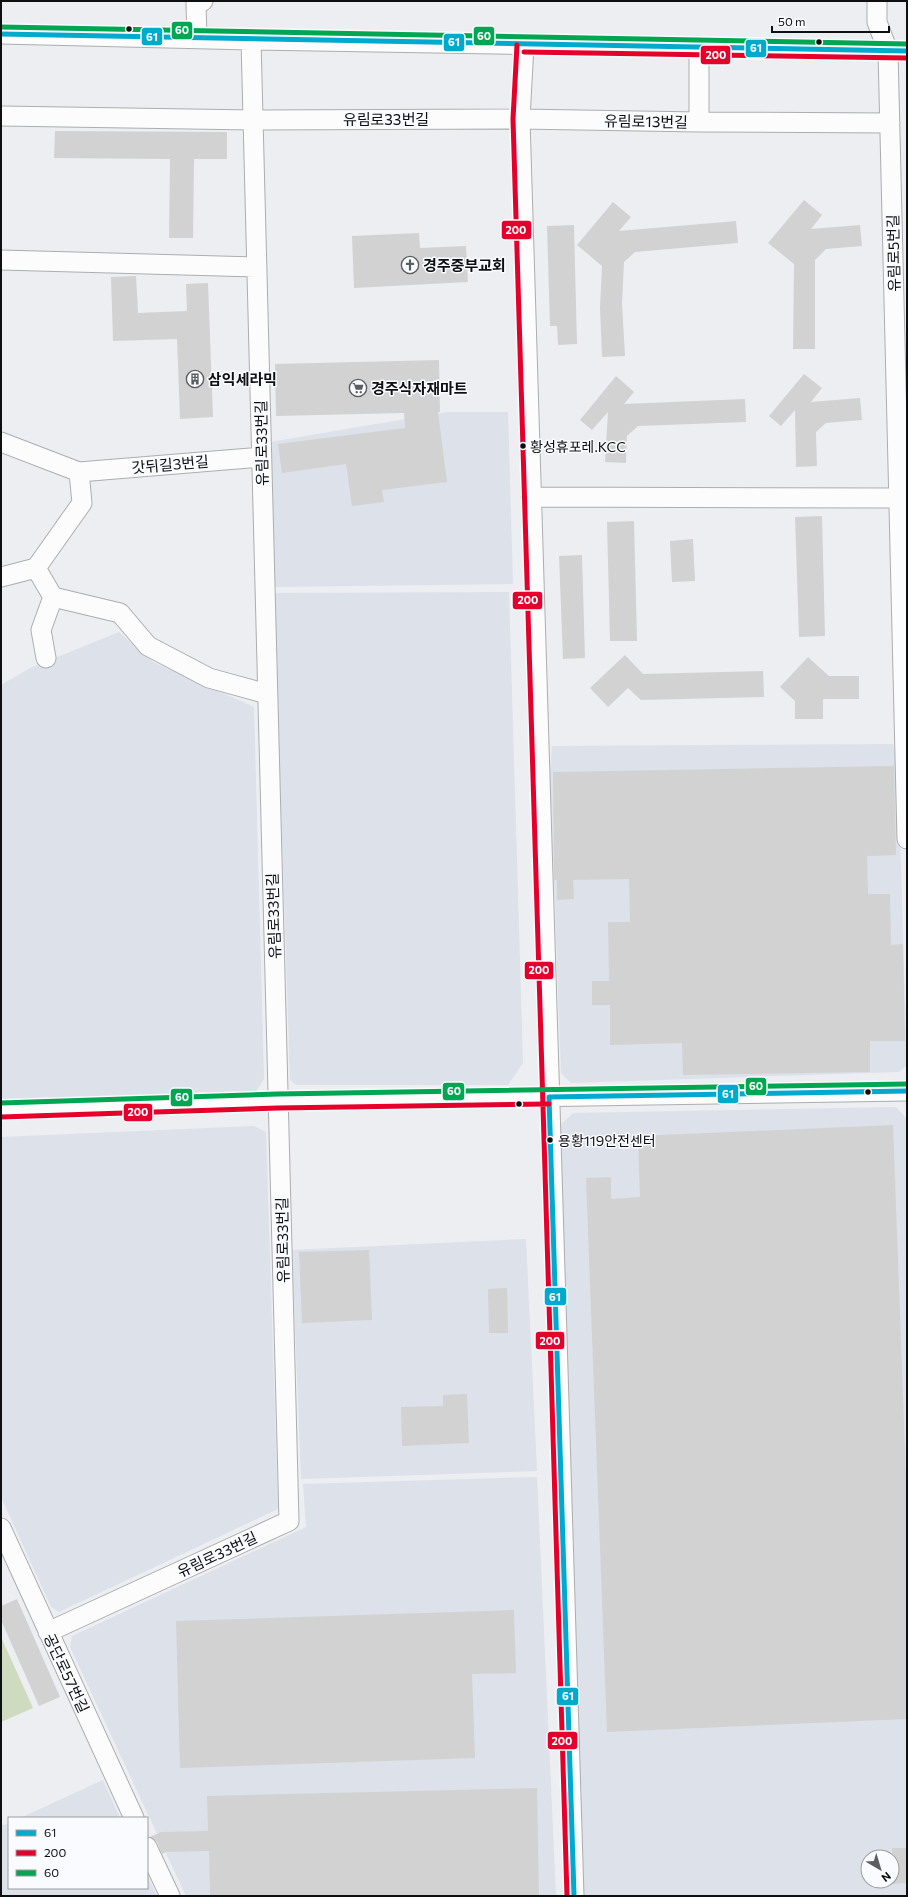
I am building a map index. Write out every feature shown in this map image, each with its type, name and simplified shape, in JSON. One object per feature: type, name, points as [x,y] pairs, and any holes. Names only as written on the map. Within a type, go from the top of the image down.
[{"type":"street","name":"유림로5번길","points":[[877,1],[877,22],[898,51],[890,123],[907,840]]},
{"type":"street","points":[[197,37],[198,2]]},
{"type":"street","points":[[1,34],[197,37],[251,40],[898,51]]},
{"type":"street","name":"유림로33번길","points":[[48,1632],[289,1521],[251,40]]},
{"type":"street","points":[[524,45],[520,119],[574,1896]]},
{"type":"street","name":"유림로13번길","points":[[520,119],[699,122],[699,48]]},
{"type":"street","points":[[1,116],[253,120]]},
{"type":"street","name":"유림로33번길","points":[[253,120],[520,119]]},
{"type":"street","points":[[699,122],[890,123]]},
{"type":"street","points":[[1,260],[257,267]]},
{"type":"street","name":"갓뒤길3번길","points":[[1,442],[79,472],[261,457]]},
{"type":"street","points":[[1,576],[36,568],[82,503],[79,472]]},
{"type":"street","points":[[531,497],[899,498]]},
{"type":"street","points":[[36,568],[53,597],[120,613],[148,646],[209,678],[268,694]]},
{"type":"street","points":[[46,658],[41,630],[53,597]]},
{"type":"street","points":[[1,1110],[278,1101],[907,1091]]},
{"type":"street","name":"공단로57번길","points":[[1,1528],[134,1817]]},
{"type":"street","points":[[148,1849],[170,1896]]},
{"type":"shaded area","points":[[447,412],[508,412],[513,584],[274,587],[270,442]]},
{"type":"shaded area","points":[[509,592],[523,1063],[508,1085],[296,1085],[290,1080],[274,593]]},
{"type":"shaded area","points":[[119,632],[153,662],[254,707],[264,1079],[256,1091],[1,1100],[1,685],[30,668]]},
{"type":"shaded area","points":[[893,744],[898,768],[907,1065],[899,1072],[571,1083],[561,1073],[550,773],[552,746]]},
{"type":"shaded area","points":[[896,1107],[906,1118],[907,1896],[582,1896],[560,1125],[573,1113]]},
{"type":"shaded area","points":[[254,1126],[266,1132],[278,1509],[59,1612],[51,1607],[1,1497],[1,1137]]},
{"type":"shaded area","points":[[526,1239],[537,1471],[301,1479],[292,1250]]},
{"type":"shaded area","points":[[537,1477],[556,1896],[186,1896],[70,1647],[72,1636],[306,1527],[303,1484]]},
{"type":"shaded area","points":[[103,1780],[120,1817],[22,1817]]},
{"type":"shaded area","points":[[8,1823],[8,1889],[148,1889],[148,1877],[157,1896],[1,1896],[1,1826]]},
{"type":"green space","points":[[1,1637],[33,1708],[1,1722]]},
{"type":"building","points":[[55,131],[227,132],[227,159],[194,159],[193,238],[169,238],[170,159],[54,158]]},
{"type":"building","points":[[804,200],[822,215],[811,229],[860,225],[862,246],[826,249],[815,260],[815,349],[793,349],[794,264],[768,243]]},
{"type":"building","points":[[613,202],[631,217],[619,231],[736,221],[738,243],[635,252],[624,262],[622,303],[625,356],[602,357],[600,308],[602,266],[577,245]]},
{"type":"building","points":[[574,225],[577,344],[558,345],[557,326],[550,326],[547,226]]},
{"type":"building","name":"경주중부교회","points":[[419,233],[420,248],[466,246],[468,282],[354,288],[352,236]]},
{"type":"building","name":"삼익세라믹","points":[[136,276],[138,313],[187,311],[186,284],[208,283],[213,417],[180,419],[177,339],[113,341],[111,277]]},
{"type":"building","points":[[439,360],[440,412],[438,412],[447,482],[382,490],[384,502],[352,506],[346,464],[282,473],[278,444],[405,428],[404,413],[276,416],[275,364]]},
{"type":"building","points":[[804,374],[822,388],[811,402],[860,398],[862,420],[826,423],[816,432],[817,466],[796,467],[795,410],[781,426],[769,416]]},
{"type":"building","points":[[616,376],[634,392],[624,404],[745,399],[746,422],[638,426],[627,436],[626,463],[605,462],[608,412],[592,430],[580,420]]},
{"type":"building","points":[[822,516],[825,636],[799,637],[795,517]]},
{"type":"building","points":[[634,521],[637,641],[610,641],[607,522]]},
{"type":"building","points":[[693,539],[695,581],[672,582],[670,541]]},
{"type":"building","points":[[582,555],[585,658],[563,659],[559,556]]},
{"type":"building","points":[[625,655],[643,674],[763,671],[764,697],[641,700],[628,688],[608,707],[590,688]]},
{"type":"building","points":[[808,657],[829,676],[859,676],[859,699],[823,699],[823,719],[795,719],[795,701],[780,687]]},
{"type":"building","points":[[894,766],[896,855],[867,856],[868,894],[890,894],[891,945],[903,944],[905,1041],[870,1041],[870,1072],[683,1075],[682,1043],[610,1045],[610,1005],[592,1005],[592,981],[609,981],[608,922],[630,922],[629,879],[573,880],[574,899],[557,900],[557,880],[554,880],[553,772]]},
{"type":"building","points":[[893,1125],[907,1504],[907,1719],[607,1732],[586,1178],[611,1177],[611,1199],[640,1197],[638,1136]]},
{"type":"building","points":[[369,1250],[372,1320],[302,1323],[299,1252]]},
{"type":"building","points":[[507,1288],[508,1333],[489,1333],[488,1289]]},
{"type":"building","points":[[467,1394],[469,1443],[402,1446],[401,1407],[443,1406],[443,1395]]},
{"type":"building","points":[[17,1599],[60,1697],[39,1706],[1,1620],[1,1606]]},
{"type":"building","points":[[514,1610],[516,1673],[472,1674],[475,1758],[180,1768],[176,1621]]},
{"type":"building","points":[[537,1788],[539,1896],[210,1896],[209,1851],[166,1852],[162,1854],[157,1842],[150,1837],[161,1832],[208,1831],[207,1796]]},
{"type":"building","points":[[907,1848],[907,1883],[900,1883],[900,1849],[892,1849]]},
{"type":"transit line","name":"60","points":[[1,27],[907,44]]},
{"type":"transit line","name":"61","points":[[1,34],[907,51]]},
{"type":"transit line","name":"200","points":[[517,45],[513,119],[567,1896]]},
{"type":"transit line","name":"200","points":[[524,52],[907,58]]},
{"type":"transit line","name":"60","points":[[1,1103],[278,1094],[907,1084]]},
{"type":"transit line","name":"61","points":[[549,1097],[907,1091]]},
{"type":"transit line","name":"61","points":[[549,1097],[574,1896]]},
{"type":"transit line","name":"200","points":[[1,1117],[278,1108],[549,1104]]},
{"type":"place","name":"경주중부교회","points":[[410,265]]},
{"type":"place","name":"삼익세라믹","points":[[195,379]]},
{"type":"place","name":"경주식자재마트","points":[[358,388]]},
{"type":"place","name":"황성휴포레.KCC","points":[[523,446]]},
{"type":"place","name":"용황119안전센터","points":[[550,1140]]}]
